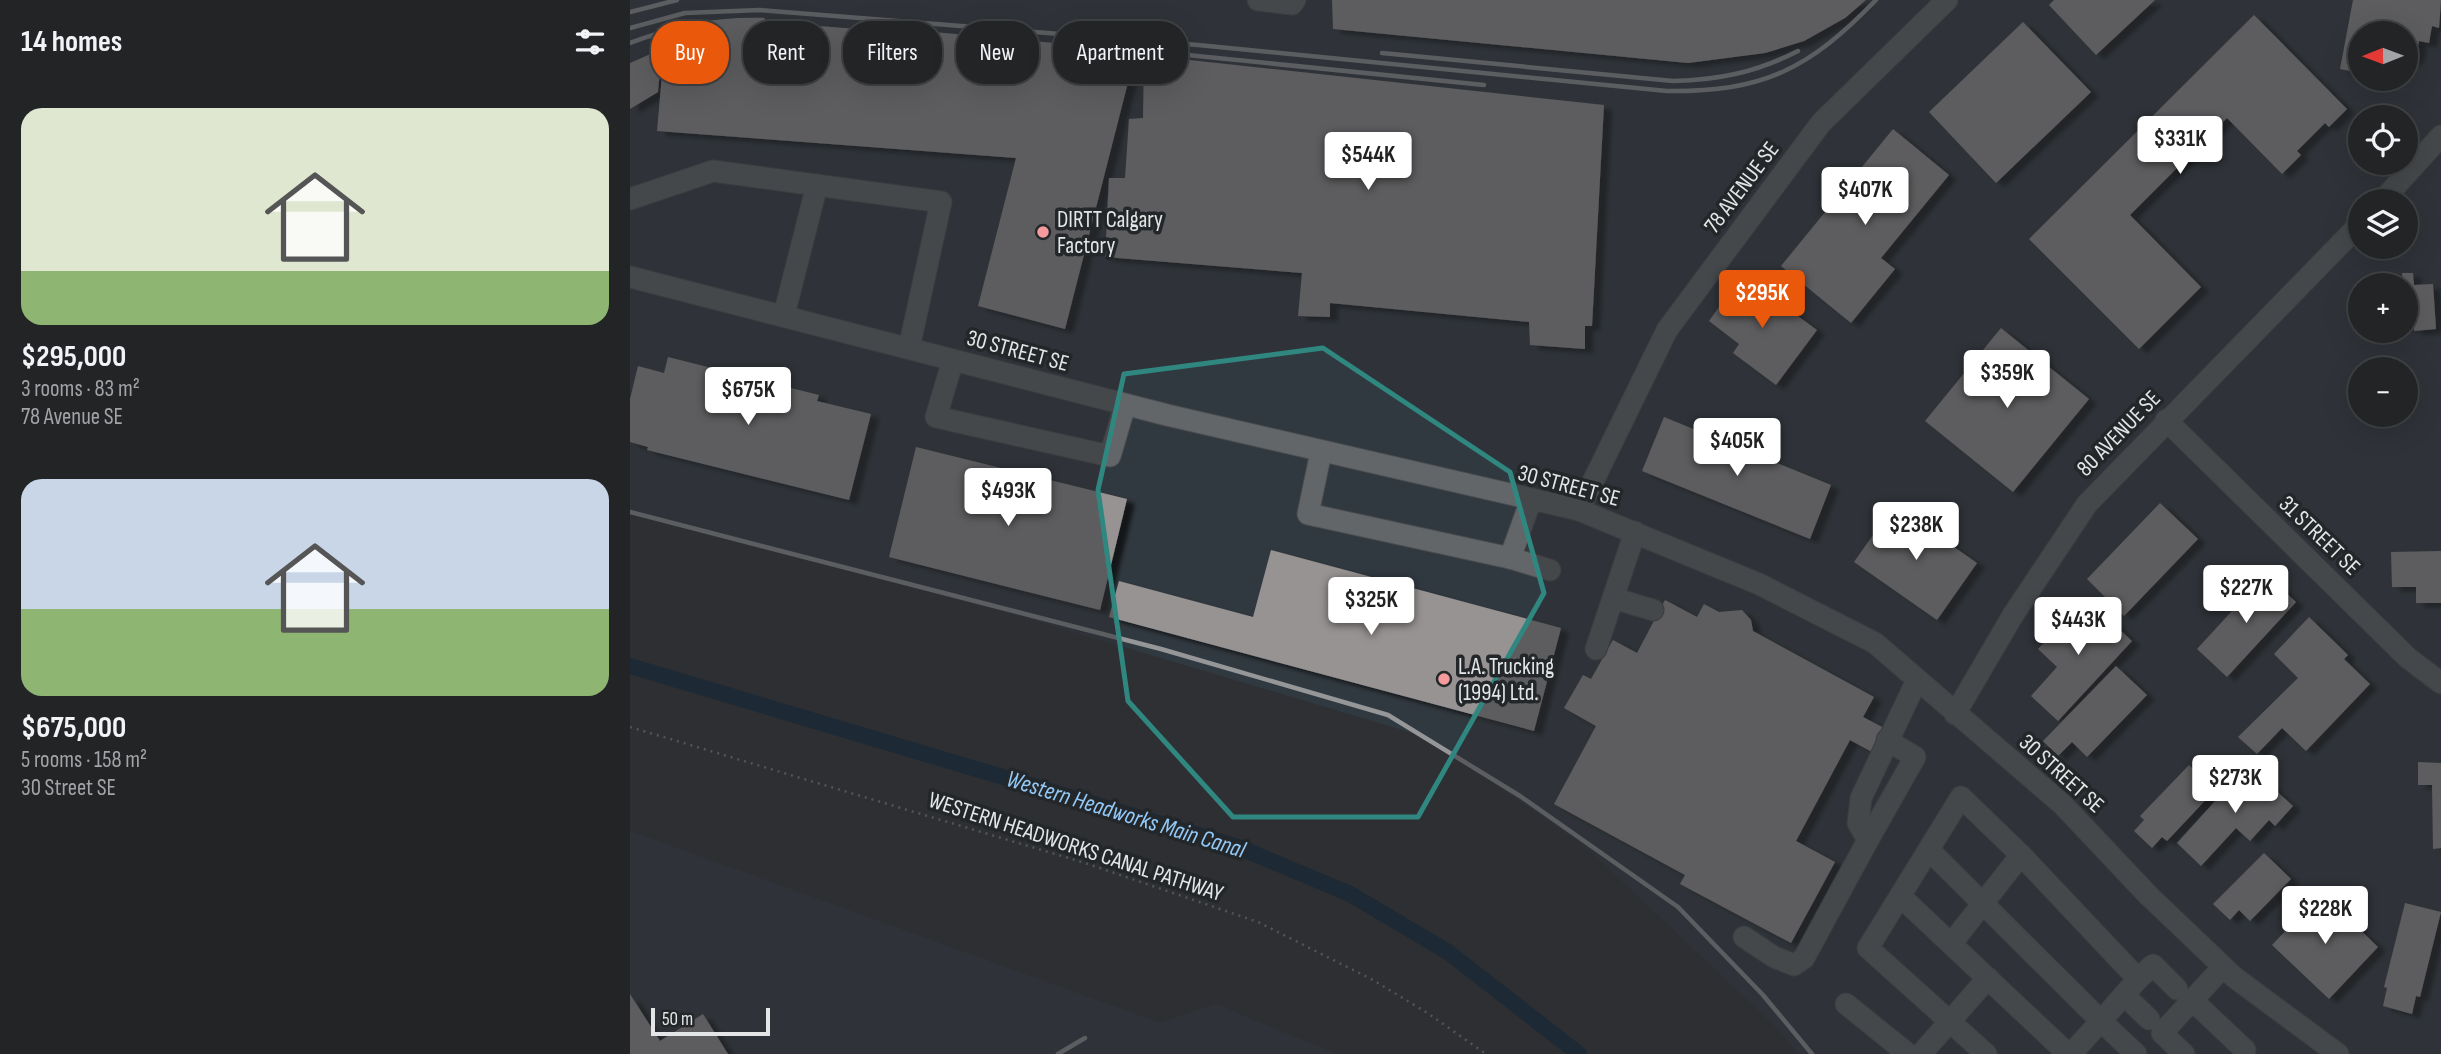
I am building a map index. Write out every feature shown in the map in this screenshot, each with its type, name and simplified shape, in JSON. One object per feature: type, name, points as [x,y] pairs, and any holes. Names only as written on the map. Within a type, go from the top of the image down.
[{"type":"street","points":[[1258,0],[1292,4],[1295,0]]},
{"type":"street","name":"78 AVENUE SE","points":[[1579,510],[1667,330],[1821,123],[1947,0]]},
{"type":"street","points":[[2393,189],[2441,136]]},
{"type":"street","points":[[630,199],[713,171],[941,202],[909,348]]},
{"type":"street","points":[[784,315],[817,185]]},
{"type":"street","name":"80 AVENUE SE","points":[[1955,714],[2013,615],[2087,504],[2348,236]]},
{"type":"street","name":"30 STREET SE","points":[[630,277],[1125,405],[1579,510],[1759,584],[1875,643],[2063,805],[2148,895],[2223,967],[2338,1054]]},
{"type":"street","points":[[953,360],[936,417],[1110,456],[1125,405]]},
{"type":"street","name":"31 STREET SE","points":[[2166,420],[2408,658],[2441,683]]},
{"type":"street","points":[[1321,452],[1308,514],[1510,558],[1550,570]]},
{"type":"street","points":[[1510,558],[1531,500]]},
{"type":"street","points":[[1596,649],[1635,532]]},
{"type":"street","points":[[1613,598],[1653,610]]},
{"type":"street","points":[[1868,840],[1858,823],[1861,798],[1917,680]]},
{"type":"street","points":[[1744,937],[1774,957],[1794,965],[1804,958],[1915,757],[1887,740]]},
{"type":"street","points":[[1986,1054],[1868,948],[1961,797],[2021,855],[2131,987],[2156,1026],[2183,1054]]},
{"type":"street","points":[[1928,850],[2136,1054]]},
{"type":"street","points":[[1951,944],[2021,855]]},
{"type":"street","points":[[1900,896],[2069,1054],[2153,965],[2245,1050]]},
{"type":"street","points":[[2143,1054],[2156,1026],[2185,995],[2223,967]]},
{"type":"street","points":[[1921,1054],[1988,978]]},
{"type":"street","points":[[1846,1003],[1908,1054]]},
{"type":"path","name":"WESTERN HEADWORKS CANAL PATHWAY","points":[[630,727],[1085,863],[1234,913],[1373,980],[1429,1014],[1486,1054]]},
{"type":"highlighted area","points":[[1323,348],[1510,472],[1544,593],[1418,817],[1233,817],[1128,701],[1098,490],[1124,374]]},
{"type":"shaded area","points":[[630,0],[2441,0],[2441,1054],[1799,1054],[1776,1027],[1585,846],[1429,738],[1020,616],[630,512]]},
{"type":"shaded area","points":[[630,831],[1160,1023],[1216,1004],[1336,1054],[630,1054]]},
{"type":"building","points":[[1332,0],[1866,0],[1845,18],[1804,41],[1765,53],[1688,63],[1333,29]]},
{"type":"building","points":[[2054,0],[2155,0],[2096,55],[2049,5]]},
{"type":"building","points":[[2353,0],[2441,0],[2439,28],[2432,26],[2429,43],[2419,41],[2418,46],[2418,21],[2349,21]]},
{"type":"building","points":[[2254,15],[2347,109],[2329,127],[2325,123],[2297,151],[2301,155],[2282,174],[2227,118],[2130,215],[2201,287],[2139,349],[2029,239]]},
{"type":"building","name":"DIRTT Calgary Factory","points":[[744,20],[757,21],[743,21],[743,84],[829,84],[829,27],[843,28],[843,84],[942,84],[942,36],[956,37],[956,84],[1039,84],[1039,43],[1053,44],[1053,84],[1128,84],[1065,329],[978,306],[1016,158],[657,131],[661,84],[729,84],[729,22]]},
{"type":"building","points":[[2023,22],[2091,92],[1996,183],[1929,112]]},
{"type":"building","points":[[2348,27],[2348,71],[2340,69]]},
{"type":"building","points":[[651,54],[651,84],[659,84],[658,92],[630,109],[630,63]]},
{"type":"building","points":[[1188,60],[1604,105],[1592,326],[1585,326],[1585,349],[1530,345],[1529,322],[1330,303],[1330,317],[1298,316],[1302,273],[1105,257],[1109,178],[1125,178],[1129,119],[1143,118],[1144,84],[1188,84]]},
{"type":"building","points":[[1893,129],[1949,175],[1881,258],[1895,269],[1851,323],[1781,266]]},
{"type":"building","points":[[1742,275],[1817,330],[1776,385],[1733,353],[1739,344],[1709,321]]},
{"type":"building","points":[[2433,284],[2436,329],[2418,331],[2418,285]]},
{"type":"building","points":[[2001,328],[2089,399],[2013,492],[1925,421]]},
{"type":"building","points":[[668,357],[819,395],[817,401],[871,414],[849,500],[647,450],[648,447],[630,442],[630,399],[638,366],[664,373]]},
{"type":"building","points":[[1664,417],[1831,485],[1810,539],[1642,471]]},
{"type":"building","points":[[916,447],[1127,499],[1100,610],[889,557]]},
{"type":"building","points":[[2160,503],[2198,539],[2124,616],[2087,579]]},
{"type":"building","points":[[1894,505],[1977,563],[1937,620],[1854,562]]},
{"type":"building","name":"L.A. Trucking (1994) Ltd.","points":[[1271,550],[1561,628],[1534,731],[1109,617],[1119,581],[1253,617]]},
{"type":"building","points":[[2441,551],[2441,603],[2416,603],[2416,587],[2392,587],[2391,552]]},
{"type":"building","points":[[2266,574],[2296,602],[2227,677],[2197,649]]},
{"type":"building","points":[[2086,598],[2132,641],[2058,721],[2031,696],[2057,667],[2038,649]]},
{"type":"building","points":[[1665,600],[1697,617],[1704,604],[1719,612],[1742,610],[1751,620],[1753,631],[1874,697],[1863,717],[1884,728],[1872,752],[1850,740],[1796,841],[1835,862],[1791,943],[1680,884],[1685,875],[1554,804],[1596,726],[1564,708],[1583,675],[1591,679],[1613,640],[1637,653]]},
{"type":"building","points":[[2309,617],[2348,655],[2344,659],[2370,684],[2306,751],[2282,728],[2257,754],[2238,737],[2298,678],[2274,654]]},
{"type":"building","points":[[2116,666],[2147,695],[2087,757],[2072,742],[2058,756],[2043,741]]},
{"type":"building","points":[[2418,762],[2441,763],[2441,848],[2433,849],[2432,785],[2418,785]]},
{"type":"building","points":[[2189,765],[2215,790],[2167,841],[2162,837],[2152,848],[2134,831],[2144,820],[2140,816]]},
{"type":"building","points":[[2248,765],[2293,806],[2275,826],[2269,820],[2250,841],[2236,828],[2201,866],[2177,843]]},
{"type":"building","points":[[2264,853],[2291,879],[2250,921],[2239,910],[2230,920],[2213,904]]},
{"type":"building","points":[[2322,893],[2378,947],[2329,999],[2272,945]]},
{"type":"building","points":[[2405,903],[2441,912],[2420,997],[2416,996],[2412,1014],[2383,1006],[2387,988],[2384,987]]},
{"type":"building","points":[[630,994],[660,1041],[703,1014],[728,1054],[630,1054]]},
{"type":"waterway","name":"Western Headworks Main Canal","points":[[630,666],[1238,847],[1350,894],[1448,952],[1579,1054]]},
{"type":"railway","points":[[630,12],[677,0]]},
{"type":"railway","points":[[630,28],[685,13],[760,10],[1198,45],[1667,91],[1731,87],[1783,72],[1829,43],[1876,0]]},
{"type":"railway","points":[[630,43],[695,25],[763,20]]},
{"type":"railway","points":[[942,35],[1053,45]]},
{"type":"railway","points":[[1382,53],[1673,81],[1737,74],[1798,51]]},
{"type":"railway","points":[[1188,55],[1484,85]]},
{"type":"railway","points":[[630,512],[1161,649],[1388,715],[1520,796],[1678,907],[1763,995],[1812,1054]]},
{"type":"railway","points":[[1058,1054],[1085,1038]]},
{"type":"place","name":"DIRTT Calgary Factory","points":[[1043,232]]},
{"type":"place","name":"L.A. Trucking (1994) Ltd.","points":[[1444,679]]}]
